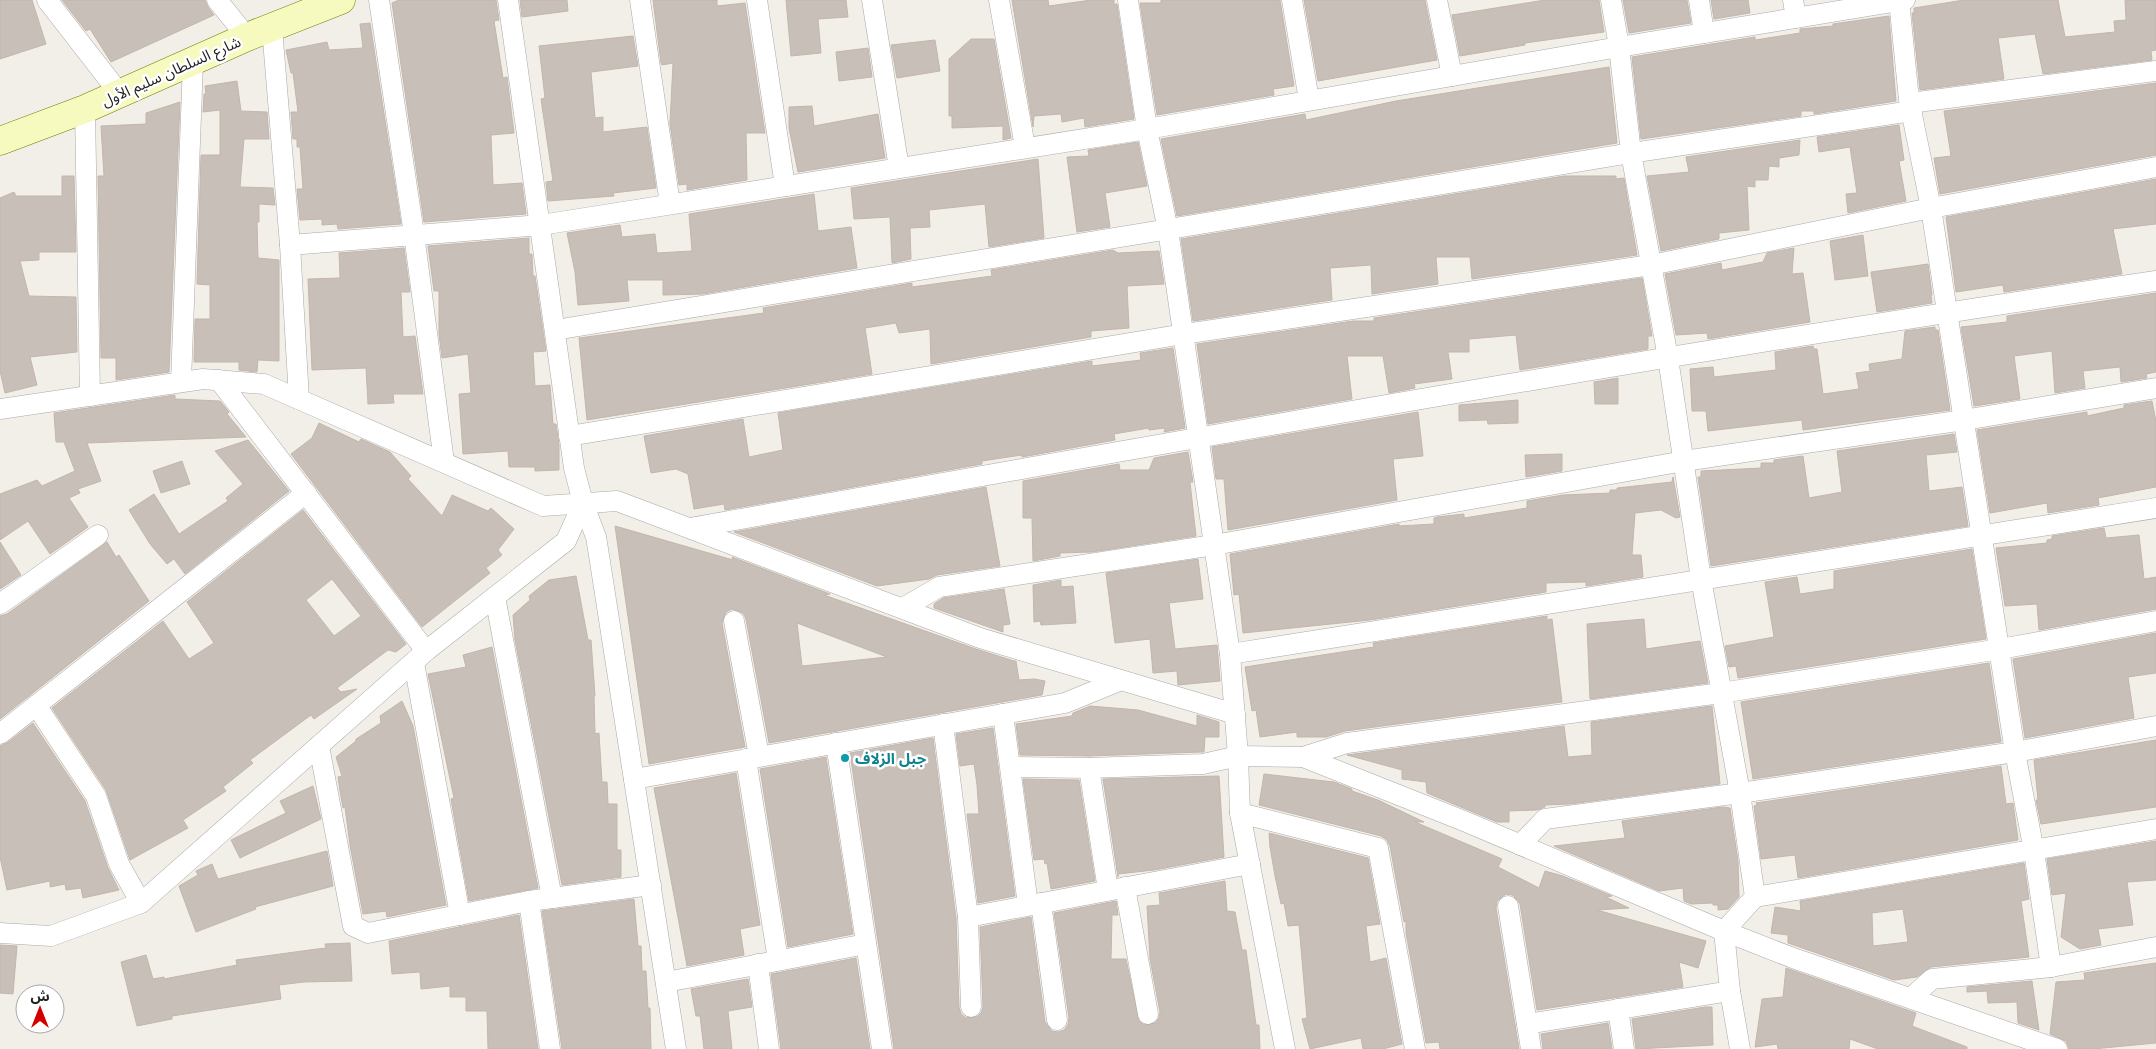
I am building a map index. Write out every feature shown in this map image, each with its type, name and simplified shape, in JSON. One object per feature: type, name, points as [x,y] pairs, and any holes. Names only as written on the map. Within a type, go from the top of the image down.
[{"type":"street","points":[[46,0],[120,94]]},
{"type":"street","points":[[217,0],[247,37]]},
{"type":"street","name":"شارع السلطان سليم الأول","points":[[0,141],[86,109],[247,37],[341,0]]},
{"type":"street","points":[[379,0],[414,234],[444,462]]},
{"type":"street","points":[[508,0],[574,468],[583,503],[596,537],[676,1049]]},
{"type":"street","points":[[640,0],[670,204]]},
{"type":"street","points":[[757,0],[785,186]]},
{"type":"street","points":[[872,0],[899,168]]},
{"type":"street","points":[[999,0],[1025,147]]},
{"type":"street","points":[[1128,0],[1147,129],[1168,230],[1230,654],[1238,756],[1240,813],[1285,1049]]},
{"type":"street","points":[[1292,0],[1309,100]]},
{"type":"street","points":[[1437,0],[1452,76]]},
{"type":"street","points":[[1611,0],[1619,47],[1631,152],[1668,358],[1701,579],[1740,793],[1755,897]]},
{"type":"street","points":[[1699,0],[1704,33]]},
{"type":"street","points":[[290,245],[541,225],[1147,129],[1704,33],[1795,9],[1901,0],[1911,107],[1931,208],[2015,752],[2034,851],[2051,967]]},
{"type":"street","points":[[272,28],[290,245],[299,399]]},
{"type":"street","points":[[181,382],[193,62]]},
{"type":"street","points":[[555,330],[1631,152],[1911,107],[2156,71]]},
{"type":"street","points":[[86,109],[90,396]]},
{"type":"street","points":[[569,436],[1184,334],[1650,265],[1931,208],[2156,167]]},
{"type":"street","points":[[690,528],[1199,438],[1668,358],[1947,312],[2156,281]]},
{"type":"street","points":[[0,409],[203,379],[264,384],[543,506],[617,501],[980,638],[1118,681],[1234,714]]},
{"type":"street","points":[[219,380],[306,493],[420,657],[460,915]]},
{"type":"street","points":[[903,608],[939,587],[1214,545],[1684,461],[1964,420],[2156,388]]},
{"type":"street","points":[[0,734],[306,493]]},
{"type":"street","points":[[0,933],[51,936],[141,903],[420,657],[566,542],[583,503]]},
{"type":"street","points":[[1230,654],[2156,508]]},
{"type":"street","points":[[0,604],[98,535]]},
{"type":"street","points":[[495,597],[552,898]]},
{"type":"street","points":[[734,621],[778,960]]},
{"type":"street","points":[[1011,767],[1089,768],[1203,764],[1238,756],[1303,757],[1347,743],[1721,694],[2000,649],[2156,621]]},
{"type":"street","points":[[634,779],[1065,703],[1118,681]]},
{"type":"street","points":[[36,705],[96,796],[119,864],[141,903]]},
{"type":"street","points":[[1002,714],[1057,1020]]},
{"type":"street","points":[[943,724],[968,917],[971,1007]]},
{"type":"street","points":[[1520,845],[1546,819],[1740,793],[2015,752],[2156,726]]},
{"type":"street","points":[[836,743],[882,1049]]},
{"type":"street","points":[[319,746],[353,926],[368,933],[552,898],[651,885]]},
{"type":"street","points":[[1303,757],[1793,958],[2057,1049]]},
{"type":"street","points":[[1089,768],[1116,889],[1148,1014]]},
{"type":"street","points":[[1240,813],[1378,848],[1415,1049]]},
{"type":"street","points":[[1740,1049],[1730,991],[1724,931],[1755,897],[2156,829]]},
{"type":"street","points":[[968,917],[1250,864]]},
{"type":"street","points":[[529,902],[550,1049]]},
{"type":"street","points":[[1508,906],[1531,1049]]},
{"type":"street","points":[[666,982],[866,944]]},
{"type":"street","points":[[1911,998],[1932,979],[2051,967],[2156,947]]},
{"type":"street","points":[[758,964],[769,1049]]},
{"type":"street","points":[[1527,1024],[1730,991]]},
{"type":"street","points":[[1618,1009],[1624,1049]]},
{"type":"building","points":[[0,0],[32,0],[46,44],[0,59]]},
{"type":"building","points":[[62,0],[205,0],[214,15],[111,62],[90,29],[86,31]]},
{"type":"building","points":[[399,0],[496,0],[499,20],[494,21],[503,78],[507,77],[514,133],[491,135],[493,185],[522,183],[526,214],[424,222],[392,3]]},
{"type":"building","points":[[520,0],[567,0],[568,11],[522,17]]},
{"type":"building","points":[[653,0],[717,0],[717,6],[745,3],[765,133],[746,133],[747,180],[687,190],[687,184],[679,185],[670,124],[673,63],[662,65],[661,63]]},
{"type":"building","points":[[786,0],[846,0],[848,17],[818,19],[821,53],[791,56]]},
{"type":"building","points":[[1012,0],[1048,0],[1049,6],[1091,0],[1114,0],[1114,4],[1117,4],[1134,119],[1085,127],[1084,118],[1062,122],[1061,114],[1034,116],[1033,127]]},
{"type":"building","points":[[1161,0],[1280,0],[1294,86],[1273,89],[1274,95],[1157,115],[1140,3],[1161,3]]},
{"type":"building","points":[[1304,0],[1425,0],[1437,60],[1318,81]]},
{"type":"building","points":[[1545,0],[1599,0],[1604,32],[1525,43],[1525,45],[1460,56],[1452,15]]},
{"type":"building","points":[[1623,0],[1687,0],[1691,23],[1629,33]]},
{"type":"building","points":[[1711,0],[1748,0],[1750,13],[1714,19]]},
{"type":"building","points":[[1964,0],[2058,0],[2065,37],[2115,32],[2114,21],[2126,20],[2125,0],[2156,0],[2156,50],[2151,51],[2152,60],[2043,74],[2035,34],[1998,38],[2004,79],[1920,90],[1912,13],[1914,13],[1914,8]]},
{"type":"building","points":[[1889,16],[1896,101],[1814,114],[1814,111],[1801,111],[1801,116],[1641,139],[1632,57],[1755,37],[1755,40],[1800,33],[1800,29],[1833,26],[1833,24]]},
{"type":"building","points":[[370,23],[401,224],[338,229],[337,224],[322,225],[322,219],[300,220],[297,189],[303,189],[300,147],[297,147],[297,139],[293,139],[291,112],[298,112],[293,73],[291,73],[286,50],[327,42],[329,50],[363,48],[360,24]]},
{"type":"building","points":[[633,36],[638,66],[591,72],[595,118],[603,117],[603,132],[647,127],[656,188],[613,193],[614,196],[548,201],[546,182],[553,181],[541,99],[545,98],[539,46]]},
{"type":"building","points":[[971,39],[994,39],[1011,138],[1003,140],[1003,126],[952,128],[952,116],[949,116],[949,59]]},
{"type":"building","points":[[935,40],[940,71],[897,78],[891,45]]},
{"type":"building","points":[[868,48],[872,77],[839,81],[836,52]]},
{"type":"building","points":[[1609,67],[1617,143],[1177,216],[1161,139],[1305,114],[1306,120],[1396,101]]},
{"type":"building","points":[[237,81],[241,111],[267,112],[269,139],[244,139],[240,187],[273,188],[275,205],[259,204],[259,222],[257,222],[258,258],[279,260],[279,361],[258,360],[257,372],[239,370],[239,362],[194,362],[195,319],[210,319],[210,285],[197,284],[201,155],[220,155],[220,110],[203,112],[204,94],[206,94],[205,86]]},
{"type":"building","points":[[2156,83],[2156,155],[1940,194],[1934,158],[1951,156],[1944,111]]},
{"type":"building","points":[[180,102],[169,372],[116,380],[116,358],[101,358],[98,176],[104,176],[101,126],[146,124],[146,113]]},
{"type":"building","points":[[812,106],[814,126],[878,114],[885,158],[798,172],[789,128],[789,107]]},
{"type":"building","points":[[1899,125],[1904,160],[1899,161],[1906,201],[1848,213],[1846,194],[1857,193],[1850,147],[1819,152],[1817,137]]},
{"type":"building","points":[[1800,140],[1799,155],[1779,158],[1779,167],[1769,166],[1768,180],[1755,180],[1755,187],[1747,186],[1749,230],[1719,233],[1719,239],[1661,251],[1647,176],[1689,172],[1686,157]]},
{"type":"building","points":[[1138,142],[1147,186],[1105,193],[1110,227],[1077,232],[1067,157],[1089,156],[1088,150]]},
{"type":"building","points":[[1038,159],[1044,238],[989,247],[985,204],[929,210],[930,227],[910,228],[911,259],[892,263],[890,217],[854,219],[851,188]]},
{"type":"building","points":[[62,176],[74,176],[76,252],[39,252],[39,260],[20,261],[29,296],[76,297],[77,352],[30,357],[37,385],[5,393],[0,371],[0,198],[14,192],[16,196],[62,196]]},
{"type":"building","points":[[1564,176],[1616,176],[1616,179],[1624,178],[1637,255],[1472,279],[1470,257],[1436,257],[1438,284],[1372,294],[1371,265],[1330,268],[1332,300],[1193,321],[1181,239]]},
{"type":"building","points":[[2156,179],[2156,224],[2113,229],[2122,274],[2004,292],[2003,285],[1956,292],[1946,217]]},
{"type":"building","points":[[814,194],[818,231],[851,227],[857,268],[703,294],[663,295],[663,280],[627,280],[629,301],[578,305],[575,272],[567,233],[620,225],[622,237],[655,234],[657,253],[692,251],[689,214]]},
{"type":"building","points":[[1863,235],[1868,276],[1835,280],[1830,241]]},
{"type":"building","points":[[529,238],[529,254],[532,254],[533,276],[535,276],[546,351],[533,352],[535,386],[550,385],[553,424],[556,424],[559,445],[559,470],[535,471],[535,467],[509,467],[508,451],[463,454],[459,394],[471,393],[468,354],[442,358],[439,334],[439,291],[434,291],[428,246]]},
{"type":"building","points":[[404,248],[410,292],[401,292],[403,337],[415,336],[423,394],[393,394],[394,403],[368,404],[366,368],[312,370],[308,279],[340,278],[339,253]]},
{"type":"building","points":[[1794,248],[1792,274],[1803,273],[1810,322],[1708,339],[1707,333],[1676,335],[1665,274],[1721,263],[1722,270],[1763,262],[1767,253]]},
{"type":"building","points":[[1113,250],[1118,253],[1159,251],[1164,284],[1127,286],[1129,328],[1091,331],[1091,337],[931,364],[930,329],[899,333],[896,323],[865,328],[872,374],[587,420],[579,338],[764,313],[763,308],[912,283],[912,287],[992,276],[991,270]]},
{"type":"building","points":[[1928,264],[1932,303],[1877,312],[1871,272]]},
{"type":"building","points":[[1642,278],[1652,336],[1648,336],[1648,349],[1520,370],[1516,335],[1469,339],[1469,352],[1448,352],[1452,379],[1414,384],[1415,388],[1389,393],[1383,356],[1347,356],[1352,399],[1208,424],[1197,344],[1353,321],[1374,321],[1374,318]]},
{"type":"building","points":[[2156,293],[2156,372],[2146,374],[2147,378],[2121,382],[2120,367],[2083,371],[2085,388],[2055,393],[2052,351],[2014,356],[2020,399],[1974,406],[1961,327],[2007,322],[2007,316]]},
{"type":"building","points":[[1935,327],[1935,330],[1938,330],[1950,410],[1803,430],[1802,420],[1708,431],[1706,411],[1692,411],[1690,369],[1713,367],[1714,377],[1776,370],[1775,352],[1813,346],[1814,349],[1817,349],[1823,394],[1859,389],[1856,373],[1870,371],[1869,364],[1902,359],[1905,331]]},
{"type":"building","points":[[1173,348],[1185,428],[1164,432],[1165,428],[1149,430],[1149,428],[1114,434],[1115,440],[1022,457],[1022,455],[982,461],[982,464],[725,510],[724,504],[694,509],[688,474],[676,469],[651,473],[644,436],[743,419],[749,457],[783,450],[778,413],[1092,361],[1092,366],[1141,360],[1140,353]]},
{"type":"building","points":[[1618,378],[1618,404],[1595,404],[1594,382]]},
{"type":"building","points":[[175,395],[175,399],[220,401],[229,412],[227,414],[246,437],[87,443],[101,481],[78,489],[80,493],[69,498],[88,527],[50,554],[28,521],[0,540],[0,494],[37,480],[42,486],[75,471],[64,442],[56,442],[54,413]]},
{"type":"building","points":[[1518,400],[1518,423],[1488,424],[1487,420],[1459,421],[1459,405]]},
{"type":"building","points":[[2152,401],[2156,421],[2156,487],[2098,498],[2099,505],[2048,513],[2047,503],[1990,513],[1977,430],[2087,412],[2087,416],[2124,408],[2124,405]]},
{"type":"building","points":[[1418,412],[1423,456],[1393,459],[1397,500],[1228,530],[1224,479],[1216,479],[1212,447]]},
{"type":"building","points":[[319,423],[359,442],[361,439],[390,452],[411,476],[408,479],[442,516],[452,495],[488,511],[491,508],[514,529],[498,550],[502,555],[486,568],[490,573],[422,627],[291,454],[312,438]]},
{"type":"building","points":[[1954,434],[1957,452],[1926,455],[1929,491],[1962,487],[1968,526],[1711,566],[1698,477],[1701,477],[1701,471],[1761,468],[1761,463],[1774,463],[1774,460],[1803,456],[1809,498],[1842,492],[1837,451]]},
{"type":"building","points":[[248,440],[289,491],[185,574],[174,559],[167,564],[150,544],[129,510],[154,494],[179,534],[228,501],[226,498],[243,484],[215,451]]},
{"type":"building","points":[[1188,452],[1193,482],[1190,482],[1196,536],[1092,552],[1060,553],[1060,556],[1033,561],[1032,518],[1023,518],[1023,481],[1119,464],[1120,470],[1149,470],[1154,458]]},
{"type":"building","points":[[1562,454],[1562,471],[1526,477],[1525,455]]},
{"type":"building","points":[[182,461],[190,484],[161,493],[153,471]]},
{"type":"building","points":[[1673,477],[1680,517],[1676,518],[1661,510],[1635,513],[1632,555],[1641,555],[1643,577],[1586,586],[1586,582],[1546,583],[1546,592],[1370,620],[1243,633],[1239,594],[1234,595],[1230,554],[1399,524],[1399,526],[1434,524],[1434,518],[1437,517],[1464,514],[1464,518],[1527,508],[1527,501],[1563,495],[1610,493],[1610,490],[1617,490],[1617,488],[1672,482]]},
{"type":"building","points":[[986,487],[1000,566],[937,575],[929,579],[877,586],[734,532]]},
{"type":"building","points":[[303,510],[406,644],[396,652],[388,650],[337,688],[341,692],[357,689],[314,719],[311,715],[250,760],[253,763],[223,787],[226,791],[183,820],[188,828],[130,860],[106,790],[52,708],[163,621],[189,659],[214,643],[187,602]],"holes":[[[332,579],[361,616],[334,636],[306,600]]]},
{"type":"building","points":[[615,526],[733,560],[732,557],[830,594],[824,595],[976,649],[1016,661],[1019,680],[1034,679],[1045,681],[1042,695],[769,743],[746,619],[743,613],[732,609],[726,612],[722,623],[745,747],[649,764]],"holes":[[[797,623],[887,657],[802,666]]]},
{"type":"building","points":[[2104,528],[2106,538],[2139,535],[2144,579],[2156,577],[2156,609],[2039,630],[2037,604],[2005,606],[1996,548],[2047,543],[2047,540],[2052,539],[2052,536]]},
{"type":"building","points":[[0,542],[21,575],[0,589]]},
{"type":"building","points":[[107,542],[116,557],[119,555],[149,601],[0,719],[0,616],[7,614]]},
{"type":"building","points":[[1972,549],[1986,639],[1738,678],[1736,666],[1729,667],[1725,646],[1774,637],[1765,582],[1797,577],[1800,594],[1834,589],[1834,571]]},
{"type":"building","points":[[1198,559],[1203,599],[1169,603],[1175,649],[1217,645],[1220,681],[1178,685],[1177,671],[1153,673],[1150,639],[1115,643],[1106,573]]},
{"type":"building","points":[[576,576],[588,640],[591,640],[595,696],[595,734],[599,733],[602,782],[607,782],[608,804],[617,804],[617,850],[621,850],[621,877],[562,885],[515,640],[513,615],[530,600],[529,596],[549,580]]},
{"type":"building","points":[[1061,580],[1061,587],[1073,586],[1076,623],[1041,625],[1040,621],[1034,622],[1033,585]]},
{"type":"building","points":[[1004,589],[1010,624],[1003,625],[1003,632],[934,608],[934,604],[943,598]]},
{"type":"building","points":[[1547,616],[1547,620],[1552,619],[1562,702],[1345,731],[1326,737],[1297,737],[1297,732],[1260,737],[1256,710],[1252,711],[1245,667],[1374,647],[1373,643]]},
{"type":"building","points":[[1644,619],[1646,649],[1700,641],[1708,683],[1590,699],[1587,624]]},
{"type":"building","points":[[2156,633],[2156,673],[2128,677],[2134,718],[2025,738],[2013,659]]},
{"type":"building","points":[[492,647],[538,888],[469,901],[451,799],[454,798],[428,674],[466,667],[463,655]]},
{"type":"building","points":[[1989,663],[2001,742],[1753,779],[1741,702]]},
{"type":"building","points":[[402,701],[413,726],[446,905],[387,917],[386,911],[363,914],[345,807],[343,808],[340,791],[338,777],[342,776],[336,757],[356,739],[381,723],[380,716]]},
{"type":"building","points":[[1090,706],[1138,710],[1197,726],[1197,715],[1219,722],[1219,737],[1205,737],[1204,752],[1089,756],[1020,755],[1016,724],[1072,716],[1073,713]]},
{"type":"building","points":[[1712,706],[1720,784],[1570,804],[1545,805],[1545,807],[1537,810],[1509,811],[1509,822],[1497,822],[1427,793],[1426,782],[1402,779],[1402,770],[1347,755],[1564,726],[1568,757],[1592,755],[1591,722]]},
{"type":"building","points":[[33,723],[85,801],[108,868],[119,890],[83,898],[81,888],[66,890],[65,884],[50,887],[50,881],[7,890],[0,857],[0,746],[7,743]]},
{"type":"building","points":[[993,728],[1015,896],[978,903],[967,814],[979,814],[977,785],[974,764],[960,766],[956,734]]},
{"type":"building","points":[[933,738],[956,918],[959,1007],[961,1014],[966,1018],[977,1017],[983,1007],[980,927],[1031,917],[1045,1022],[1052,1031],[1064,1030],[1068,1025],[1069,1018],[1054,913],[1116,901],[1118,915],[1112,915],[1111,959],[1126,959],[1139,1021],[1144,1025],[1155,1023],[1159,1018],[1160,1012],[1150,959],[1147,906],[1160,905],[1159,893],[1225,881],[1227,911],[1235,912],[1242,950],[1246,950],[1256,1025],[1259,1025],[1260,1049],[894,1049],[850,753]]},
{"type":"building","points":[[2156,740],[2156,807],[2041,824],[2036,800],[2038,800],[2034,760]]},
{"type":"building","points":[[826,757],[853,934],[788,947],[760,769]]},
{"type":"building","points":[[2001,766],[2006,804],[2013,803],[2018,840],[1798,878],[1795,855],[1761,859],[1754,806],[1757,805],[1756,803]]},
{"type":"building","points":[[736,773],[760,925],[740,929],[744,955],[687,966],[654,788]]},
{"type":"building","points":[[1264,774],[1334,782],[1352,789],[1352,791],[1378,800],[1424,822],[1415,822],[1502,859],[1498,867],[1539,888],[1545,871],[1563,876],[1612,896],[1606,897],[1629,908],[1597,910],[1706,941],[1698,968],[1679,962],[1683,987],[1537,1010],[1520,904],[1513,895],[1506,894],[1497,901],[1496,908],[1519,1049],[1440,1049],[1439,1042],[1426,1043],[1406,933],[1406,921],[1404,922],[1390,846],[1387,840],[1381,836],[1259,805]]},
{"type":"building","points":[[1219,776],[1224,857],[1154,870],[1118,874],[1118,877],[1103,779]]},
{"type":"building","points":[[1023,779],[1079,780],[1095,881],[1051,889],[1047,863],[1045,864],[1044,859],[1034,860]]},
{"type":"building","points":[[313,786],[321,819],[240,858],[231,840],[286,813],[280,801]]},
{"type":"building","points":[[1722,807],[1730,808],[1738,861],[1739,897],[1728,909],[1718,910],[1718,905],[1713,905],[1713,903],[1691,904],[1684,901],[1683,888],[1659,891],[1554,846],[1625,838],[1622,821]]},
{"type":"building","points":[[1269,833],[1368,858],[1380,924],[1366,926],[1370,962],[1386,958],[1402,1044],[1383,1049],[1363,1049],[1361,1038],[1310,1049],[1302,1019],[1307,1018],[1299,925],[1288,926],[1284,903],[1281,904],[1275,876]]},
{"type":"building","points":[[2156,841],[2156,880],[2127,882],[2133,925],[2098,929],[2101,945],[2080,949],[2061,937],[2066,893],[2052,895],[2047,859]]},
{"type":"building","points":[[327,851],[333,886],[255,907],[256,909],[196,932],[179,886],[198,875],[196,871],[212,864],[218,879]]},
{"type":"building","points":[[2024,863],[2029,899],[2021,901],[2029,957],[1931,967],[1917,977],[1894,980],[1788,943],[1788,935],[1771,933],[1775,907],[1801,911],[1800,901]],"holes":[[[1903,909],[1908,942],[1873,946],[1872,913]]]},
{"type":"building","points":[[634,899],[638,946],[641,946],[642,971],[646,971],[648,1008],[650,1008],[651,1049],[562,1049],[542,911]]},
{"type":"building","points":[[519,915],[538,1049],[488,1049],[487,1011],[466,1011],[466,997],[450,997],[450,986],[421,989],[420,972],[392,974],[389,941]]},
{"type":"building","points":[[350,943],[352,981],[304,982],[279,985],[281,999],[172,1016],[172,1019],[137,1026],[121,962],[146,955],[153,979],[164,977],[164,979],[237,965],[236,960],[326,948],[325,944]]},
{"type":"building","points":[[0,945],[17,946],[13,994],[0,993]]},
{"type":"building","points":[[856,958],[870,1049],[781,1049],[771,974]]},
{"type":"building","points":[[2156,963],[2156,1043],[2093,1049],[2069,1049],[2066,1041],[2050,1034],[2056,982],[2085,980],[2084,973]]},
{"type":"building","points":[[1786,968],[1916,1013],[1912,1026],[1967,1047],[1967,1049],[1878,1049],[1850,1039],[1849,1049],[1778,1049],[1777,1044],[1755,1047],[1762,999],[1783,997]]},
{"type":"building","points":[[748,979],[752,1007],[728,1011],[732,1049],[704,1049],[700,1016],[696,1016],[691,989]]},
{"type":"building","points":[[2032,981],[2039,1030],[2018,1023],[2017,1002],[1988,1003],[1987,991],[1967,992],[1967,987]]},
{"type":"building","points":[[1712,1007],[1713,1045],[1636,1049],[1632,1019]]},
{"type":"building","points":[[1608,1023],[1612,1049],[1543,1049],[1541,1034]]},
{"type":"place","name":"جبل الزلاف","points":[[845,758]]}]
